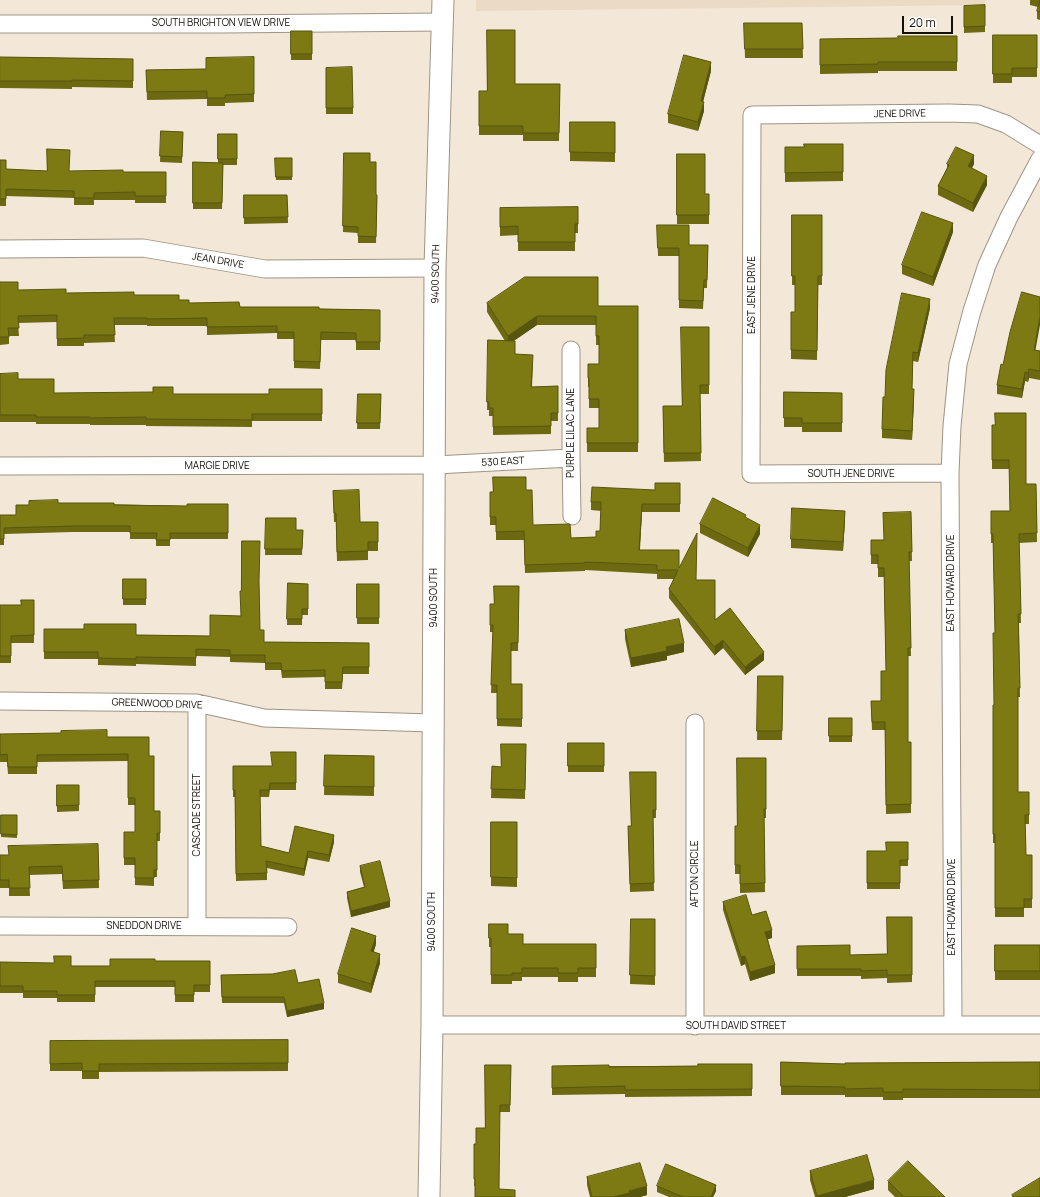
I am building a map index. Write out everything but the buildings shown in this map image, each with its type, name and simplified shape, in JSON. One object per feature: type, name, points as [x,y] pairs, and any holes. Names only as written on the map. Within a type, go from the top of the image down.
[{"type":"street","name":"9400 SOUTH","points":[[429,1197],[432,1025],[436,268],[443,0]]},
{"type":"street","name":"SOUTH BRIGHTON VIEW DRIVE","points":[[0,24],[442,22]]},
{"type":"street","name":"JENE DRIVE","points":[[752,115],[978,114],[1006,124],[1040,146]]},
{"type":"street","name":"EAST JENE DRIVE","points":[[751,474],[752,115]]},
{"type":"street","name":"EAST HOWARD DRIVE","points":[[952,1025],[950,473],[952,426],[958,364],[972,311],[987,265],[1009,217],[1040,159]]},
{"type":"street","name":"JEAN DRIVE","points":[[0,249],[143,248],[265,269],[436,268]]},
{"type":"street","name":"PURPLE LILAC LANE","points":[[571,350],[572,516]]},
{"type":"street","name":"530 EAST","points":[[435,465],[571,458]]},
{"type":"street","name":"MARGIE DRIVE","points":[[0,466],[435,465]]},
{"type":"street","name":"SOUTH JENE DRIVE","points":[[751,474],[950,473]]},
{"type":"street","name":"GREENWOOD DRIVE","points":[[0,701],[197,703],[264,718],[433,723]]},
{"type":"street","name":"CASCADE STREET","points":[[197,703],[197,926]]},
{"type":"street","name":"AFTON CIRCLE","points":[[695,723],[695,1026]]},
{"type":"street","name":"SNEDDON DRIVE","points":[[0,926],[288,927]]},
{"type":"street","name":"SOUTH DAVID STREET","points":[[432,1025],[1040,1025]]},
{"type":"shaded area","points":[[476,0],[986,0],[983,5],[476,11]]}]
